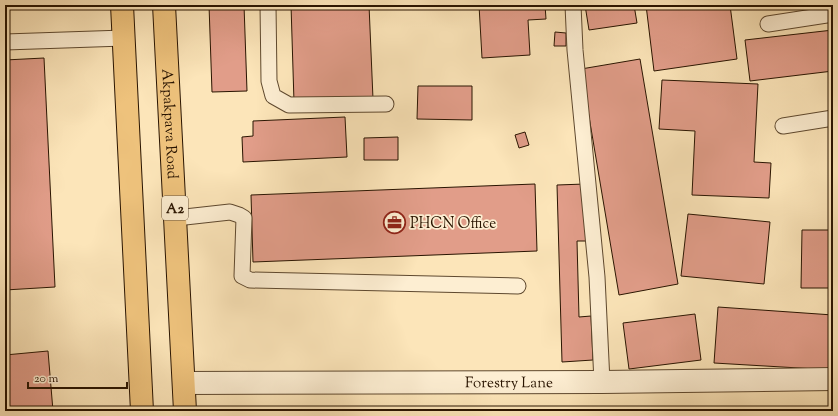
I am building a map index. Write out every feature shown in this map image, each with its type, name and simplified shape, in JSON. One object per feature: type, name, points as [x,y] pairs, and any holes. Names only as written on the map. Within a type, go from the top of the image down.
[{"type":"highway","points":[[122,5],[142,411]]},
{"type":"highway","name":"Akpakpava Road","points":[[164,5],[185,411]]},
{"type":"street","name":"Forestry Lane","points":[[184,383],[602,382],[833,379]]},
{"type":"lane","points":[[268,5],[269,81],[273,96],[289,105],[386,104]]},
{"type":"lane","points":[[573,5],[575,50],[597,277],[602,382]]},
{"type":"lane","points":[[768,24],[833,14]]},
{"type":"lane","points":[[5,42],[124,38]]},
{"type":"lane","points":[[783,126],[833,118]]},
{"type":"lane","points":[[176,218],[230,212],[244,218],[242,276],[250,280],[518,286]]},
{"type":"building","points":[[209,5],[244,5],[247,91],[212,92]]},
{"type":"building","points":[[291,5],[369,5],[373,99],[294,102]]},
{"type":"building","points":[[479,5],[545,5],[546,19],[528,20],[530,55],[482,58]]},
{"type":"building","points":[[585,5],[634,5],[637,23],[589,30]]},
{"type":"building","points":[[646,5],[730,5],[737,59],[654,71]]},
{"type":"building","points":[[833,30],[833,71],[750,81],[745,40]]},
{"type":"building","points":[[555,32],[566,33],[566,46],[554,46]]},
{"type":"building","points":[[44,58],[55,287],[5,290],[5,60]]},
{"type":"building","points":[[640,59],[678,284],[619,295],[581,69]]},
{"type":"building","points":[[662,80],[758,84],[754,162],[771,163],[769,198],[692,195],[695,131],[659,129]]},
{"type":"building","points":[[418,86],[472,86],[472,120],[417,119]]},
{"type":"building","points":[[345,117],[347,157],[243,162],[242,137],[253,136],[253,121]]},
{"type":"building","points":[[525,132],[529,145],[519,148],[515,135]]},
{"type":"building","points":[[398,137],[398,160],[364,160],[364,138]]},
{"type":"building","name":"PHCN Office","points":[[535,184],[537,251],[253,262],[251,195]]},
{"type":"building","points":[[585,184],[586,241],[577,241],[579,317],[591,316],[593,360],[562,362],[557,185]]},
{"type":"building","points":[[688,214],[770,222],[764,284],[681,276]]},
{"type":"building","points":[[802,230],[833,230],[833,288],[801,288]]},
{"type":"building","points":[[718,307],[833,315],[833,370],[714,363]]},
{"type":"building","points":[[695,314],[701,360],[629,369],[623,323]]},
{"type":"building","points":[[48,351],[53,411],[5,411],[5,355]]},
{"type":"place","name":"PHCN Office","points":[[394,223]]}]
